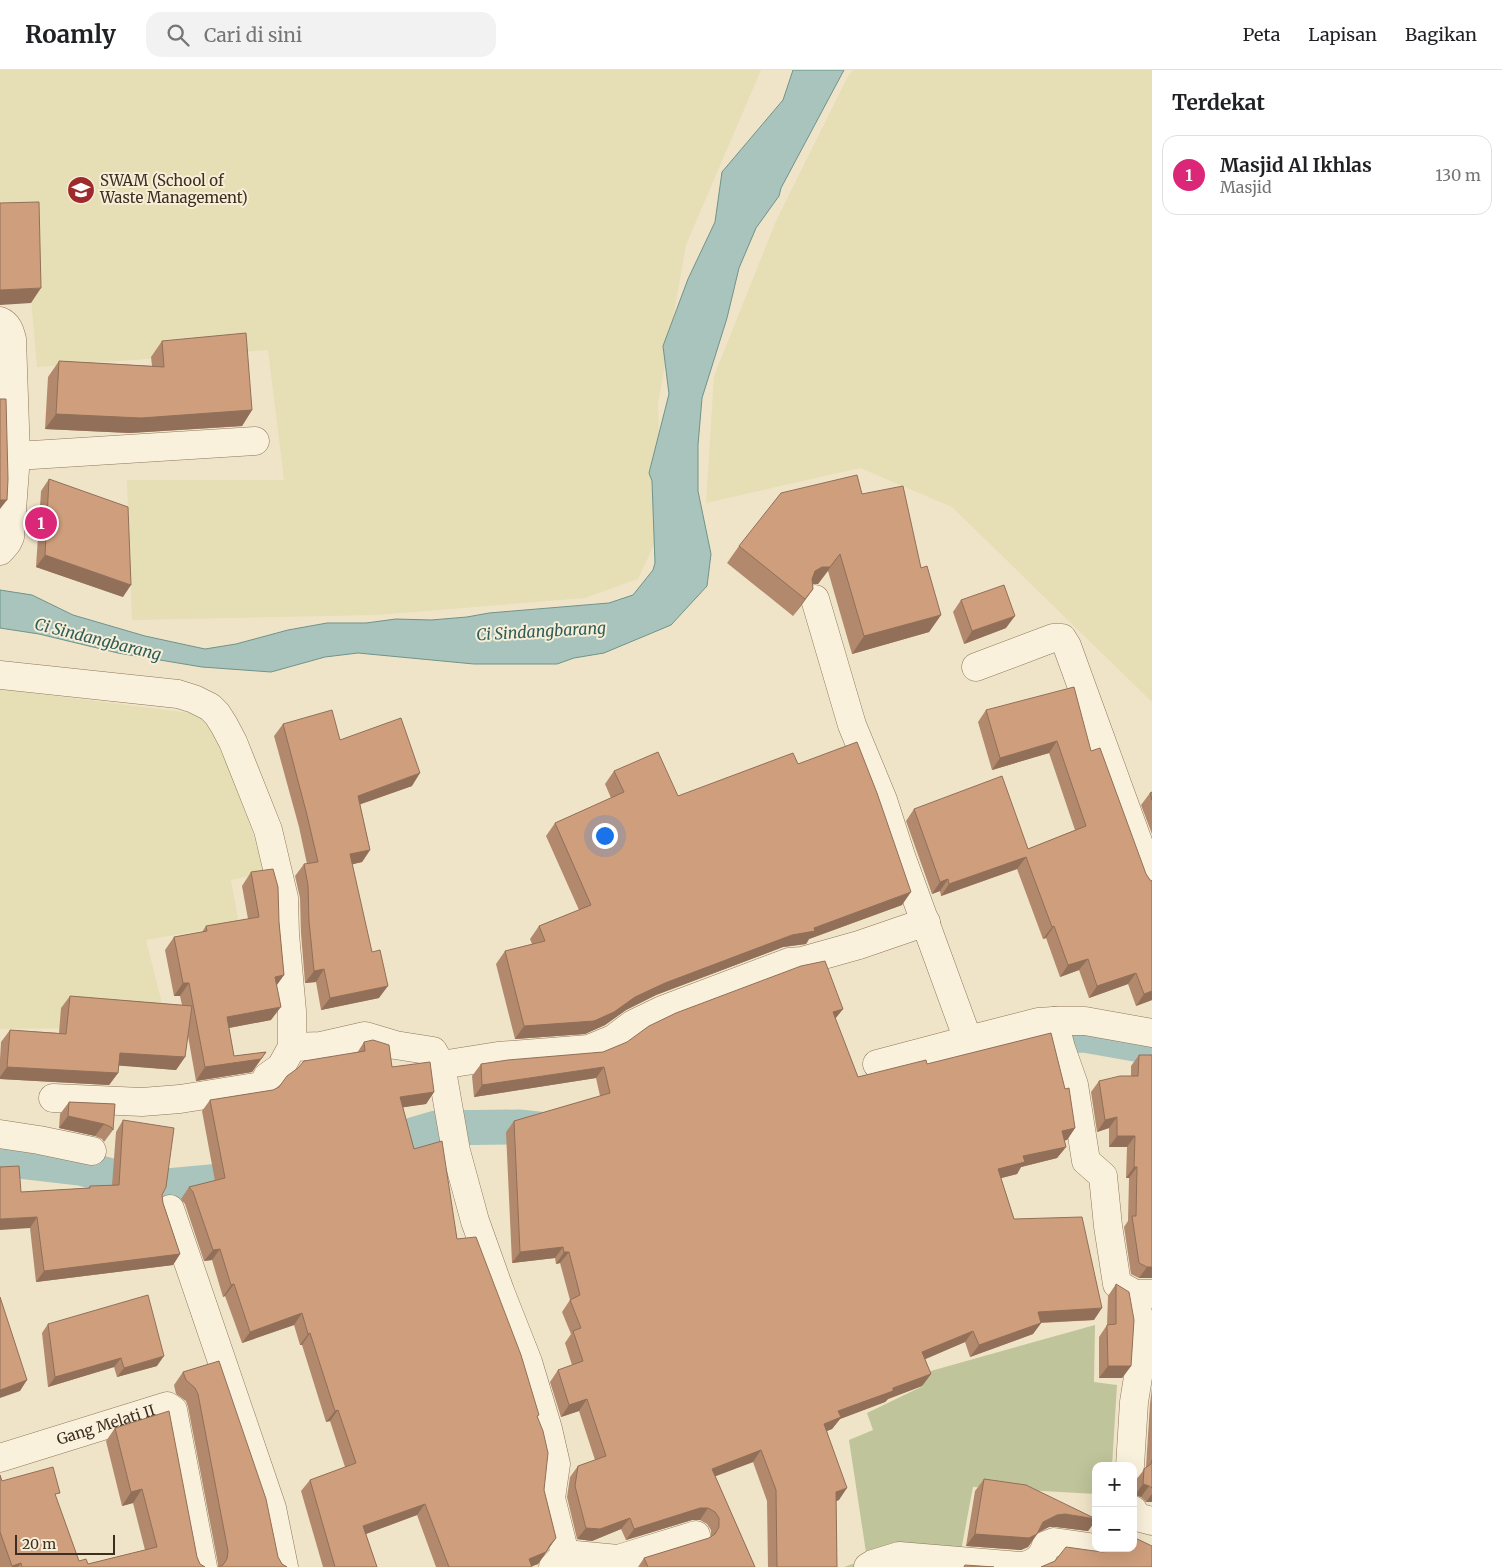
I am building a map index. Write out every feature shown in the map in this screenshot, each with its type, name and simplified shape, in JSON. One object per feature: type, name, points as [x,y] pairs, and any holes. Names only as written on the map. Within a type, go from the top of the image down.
[{"type":"street","points":[[0,321],[9,329],[12,339],[16,456],[10,537],[0,551]]},
{"type":"street","points":[[16,456],[255,441]]},
{"type":"street","points":[[815,599],[852,725],[883,800],[901,856],[968,1040]]},
{"type":"street","points":[[976,667],[1054,638],[1062,638],[1067,646],[1152,880]]},
{"type":"street","points":[[0,675],[76,685],[178,694],[202,703],[217,714],[233,742],[268,830],[284,898],[285,934],[292,1011],[292,1047],[281,1068],[268,1077],[262,1086],[180,1099],[142,1102],[53,1098]]},
{"type":"street","points":[[441,1065],[498,1056],[589,1049],[613,1039],[633,1024],[662,1010],[789,962],[802,962],[859,946],[926,922]]},
{"type":"street","points":[[1057,1033],[1085,1021],[1152,1033]]},
{"type":"street","points":[[877,1064],[1038,1022],[1057,1033],[1074,1085],[1086,1161],[1103,1176],[1117,1284],[1144,1294],[1130,1462]]},
{"type":"street","points":[[292,1047],[321,1046],[365,1036],[396,1045],[433,1052],[441,1065],[456,1151],[475,1221],[528,1362],[548,1429],[556,1464],[550,1498],[559,1561],[620,1563],[696,1535]]},
{"type":"street","points":[[0,1134],[92,1151]]},
{"type":"street","points":[[170,1209],[272,1508],[284,1567]]},
{"type":"street","name":"Gang Melati II","points":[[0,1458],[167,1406],[173,1410],[203,1567]]},
{"type":"street","points":[[868,1567],[900,1556],[1022,1566],[1033,1564],[1044,1552],[1046,1545],[1054,1542],[1092,1547]]},
{"type":"shaded area","points":[[0,70],[761,70],[686,245],[658,404],[662,528],[638,579],[585,598],[377,615],[132,620],[127,480],[284,480],[268,350],[37,367],[25,231],[0,227]]},
{"type":"shaded area","points":[[853,70],[1152,70],[1152,702],[952,507],[860,468],[706,503],[714,376],[776,221],[848,76]]},
{"type":"shaded area","points":[[0,689],[190,713],[205,717],[227,749],[265,873],[231,880],[239,924],[146,940],[168,1027],[0,1029]]},
{"type":"green space","points":[[1095,1325],[1094,1382],[1117,1385],[1112,1462],[1092,1462],[1092,1494],[973,1487],[958,1567],[844,1567],[867,1559],[849,1440],[873,1430],[867,1413],[923,1386],[920,1374]]},
{"type":"water","name":"Ci Sindangbarang","points":[[793,70],[844,70],[781,188],[779,196],[756,228],[739,268],[727,318],[702,398],[698,445],[698,491],[711,554],[707,586],[671,625],[604,653],[574,658],[557,664],[474,664],[358,653],[325,657],[271,672],[202,667],[118,653],[39,634],[0,628],[0,590],[32,595],[73,615],[145,636],[205,649],[236,644],[288,630],[327,623],[366,623],[396,619],[431,620],[467,617],[489,613],[609,603],[633,595],[653,570],[655,563],[652,481],[649,473],[669,394],[663,346],[688,279],[715,222],[722,172],[783,100]]},
{"type":"building","points":[[39,202],[41,288],[0,290],[0,203]]},
{"type":"building","points":[[246,333],[252,410],[141,418],[56,414],[59,361],[164,367],[162,341]]},
{"type":"building","points":[[0,399],[6,399],[7,500],[0,500]]},
{"type":"building","points":[[857,475],[862,494],[903,486],[921,568],[927,566],[941,615],[864,636],[840,554],[830,567],[822,567],[815,571],[812,579],[813,589],[805,599],[739,546],[781,493]]},
{"type":"building","points":[[49,479],[128,507],[131,585],[45,555]]},
{"type":"building","points":[[1004,585],[1015,616],[972,631],[961,600]]},
{"type":"building","points":[[1074,687],[1091,751],[1100,748],[1146,874],[1152,881],[1152,991],[1144,994],[1136,973],[1097,986],[1088,959],[1068,965],[1026,857],[949,884],[948,879],[940,882],[914,809],[1002,776],[1028,849],[1086,826],[1057,741],[1000,758],[986,710]]},
{"type":"building","points":[[332,710],[340,740],[401,718],[420,773],[358,796],[370,850],[350,854],[372,952],[380,950],[388,986],[330,998],[324,969],[314,971],[309,921],[308,885],[304,864],[318,862],[283,724]]},
{"type":"building","points":[[857,742],[877,793],[911,892],[814,928],[815,931],[792,935],[665,983],[635,997],[614,1012],[594,1021],[524,1026],[505,951],[545,941],[539,926],[591,905],[555,823],[624,792],[614,771],[658,752],[678,796],[793,753],[798,764]]},
{"type":"building","points":[[273,869],[278,887],[284,975],[275,977],[281,1007],[227,1017],[234,1056],[266,1052],[261,1059],[205,1067],[189,983],[183,983],[174,937],[207,931],[206,926],[259,917],[251,872]]},
{"type":"building","points":[[825,961],[843,1009],[833,1012],[858,1077],[926,1060],[927,1064],[1051,1033],[1065,1089],[1069,1088],[1075,1128],[1062,1131],[1066,1147],[1023,1156],[1025,1162],[998,1169],[1014,1219],[1082,1217],[1102,1308],[1038,1312],[1041,1323],[979,1345],[973,1331],[922,1352],[931,1374],[893,1388],[893,1391],[838,1411],[841,1417],[824,1424],[847,1488],[836,1492],[837,1567],[777,1567],[776,1490],[761,1450],[712,1469],[755,1567],[648,1567],[644,1558],[709,1538],[715,1534],[719,1527],[719,1518],[715,1512],[708,1508],[700,1508],[634,1529],[630,1518],[600,1529],[586,1528],[575,1486],[578,1466],[606,1456],[587,1399],[569,1405],[558,1370],[583,1361],[573,1331],[581,1328],[570,1300],[580,1295],[569,1252],[564,1252],[563,1247],[520,1252],[514,1121],[610,1093],[604,1067],[482,1085],[481,1064],[603,1052],[627,1042],[649,1026],[676,1013],[801,966]]},
{"type":"building","points":[[70,996],[192,1006],[185,1057],[120,1053],[118,1073],[7,1067],[10,1030],[66,1034]]},
{"type":"building","points":[[373,1040],[389,1045],[392,1067],[430,1062],[434,1092],[400,1097],[414,1149],[442,1141],[457,1239],[476,1237],[521,1355],[548,1453],[544,1490],[556,1538],[546,1552],[529,1559],[532,1567],[449,1567],[425,1504],[363,1526],[377,1567],[335,1567],[310,1480],[356,1463],[338,1410],[335,1411],[310,1333],[308,1334],[302,1313],[250,1332],[234,1284],[231,1285],[220,1249],[213,1250],[193,1192],[189,1187],[225,1178],[210,1100],[273,1090],[279,1087],[287,1076],[304,1061],[365,1051],[364,1042]]},
{"type":"building","points":[[1139,1055],[1152,1055],[1152,1267],[1139,1263],[1132,1216],[1136,1216],[1137,1167],[1134,1167],[1135,1136],[1117,1136],[1117,1117],[1105,1120],[1099,1081],[1120,1076],[1138,1076]]},
{"type":"building","points":[[69,1102],[115,1104],[113,1130],[104,1124],[68,1116]]},
{"type":"building","points":[[123,1120],[174,1128],[166,1187],[162,1195],[180,1254],[44,1271],[37,1217],[0,1219],[0,1167],[19,1166],[21,1192],[119,1185]]},
{"type":"building","points":[[1116,1284],[1129,1292],[1134,1320],[1131,1366],[1108,1366],[1107,1325],[1116,1324]]},
{"type":"building","points":[[148,1295],[164,1356],[124,1368],[121,1358],[55,1377],[48,1324]]},
{"type":"building","points":[[0,1297],[27,1380],[0,1390]]},
{"type":"building","points":[[219,1361],[266,1499],[278,1557],[282,1564],[287,1567],[219,1567],[227,1559],[228,1551],[198,1394],[195,1388],[186,1380],[183,1372]]},
{"type":"building","points":[[169,1411],[197,1557],[200,1564],[205,1567],[22,1567],[21,1563],[12,1566],[0,1532],[0,1475],[2,1481],[53,1467],[60,1493],[55,1494],[79,1561],[86,1559],[88,1564],[157,1547],[142,1489],[131,1492],[115,1428]]},
{"type":"building","points":[[1152,1460],[1152,1488],[1143,1484],[1144,1469],[1151,1464]]},
{"type":"building","points":[[984,1479],[1026,1485],[1092,1517],[1057,1515],[1043,1522],[1037,1534],[1029,1538],[975,1534]]},
{"type":"building","points":[[1137,1539],[1152,1546],[1152,1567],[1041,1567],[1055,1561],[1066,1547],[1092,1552],[1137,1552]]},
{"type":"building","points":[[965,1565],[994,1567],[964,1567]]},
{"type":"waterway","points":[[1024,1042],[1051,1037],[1084,1035],[1152,1047]]},
{"type":"waterway","points":[[364,1149],[436,1128],[519,1127],[556,1131]]},
{"type":"waterway","points":[[0,1159],[80,1168],[156,1187],[221,1181],[258,1174]]},
{"type":"place","name":"SWAM (School of Waste Management)","points":[[81,190]]},
{"type":"place","name":"Masjid Al Ikhlas","points":[[41,523]]}]
